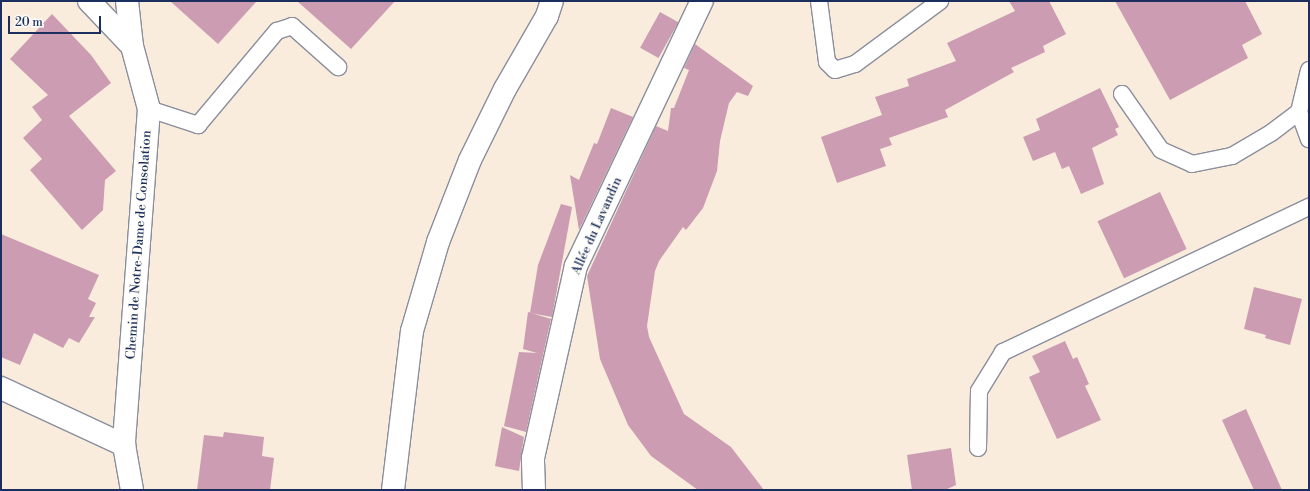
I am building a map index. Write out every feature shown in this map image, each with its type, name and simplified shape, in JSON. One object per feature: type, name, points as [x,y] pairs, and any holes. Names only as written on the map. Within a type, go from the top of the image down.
[{"type":"street","points":[[89,1],[132,46]]},
{"type":"street","name":"Chemin de Notre-Dame de Consolation","points":[[127,1],[132,46],[148,109],[124,445],[132,490]]},
{"type":"street","points":[[393,490],[412,331],[438,242],[470,160],[505,89],[547,16],[552,1]]},
{"type":"street","name":"Allée du Lavandin","points":[[534,490],[533,458],[576,266],[702,1]]},
{"type":"street","points":[[1,388],[124,445]]},
{"type":"lane","points":[[819,1],[827,62],[835,70],[855,64],[940,1]]},
{"type":"lane","points":[[148,109],[198,124],[277,31],[292,26],[338,67]]},
{"type":"lane","points":[[1309,70],[1300,112],[1309,139]]},
{"type":"lane","points":[[1122,94],[1161,150],[1192,164],[1232,156],[1300,112]]},
{"type":"lane","points":[[978,448],[979,391],[1003,352],[1309,207]]},
{"type":"building","points":[[170,1],[257,1],[218,44]]},
{"type":"building","points":[[297,1],[395,1],[351,49]]},
{"type":"building","points":[[1009,1],[1049,1],[1066,34],[1043,46],[1045,52],[1011,68],[1014,72],[945,110],[948,117],[889,138],[892,145],[880,149],[886,166],[837,183],[821,137],[882,115],[875,97],[909,86],[907,79],[956,61],[947,43],[1015,11]]},
{"type":"building","points":[[1115,1],[1245,1],[1262,34],[1242,45],[1248,58],[1170,100]]},
{"type":"building","points":[[660,12],[678,22],[658,58],[640,48]]},
{"type":"building","points":[[52,14],[91,55],[111,83],[69,116],[116,171],[105,180],[103,210],[82,230],[30,170],[42,159],[23,138],[42,120],[32,107],[48,95],[10,59]]},
{"type":"building","points":[[695,44],[753,86],[748,96],[737,92],[729,103],[720,141],[717,171],[703,208],[686,230],[683,227],[659,261],[655,271],[647,326],[649,337],[684,414],[731,447],[764,490],[698,490],[651,456],[628,425],[600,359],[587,276],[656,126],[668,131],[671,108],[674,108],[689,70],[684,68]]},
{"type":"building","points":[[1100,88],[1119,127],[1115,129],[1118,135],[1092,148],[1104,184],[1081,194],[1069,166],[1062,169],[1055,152],[1033,161],[1023,137],[1040,130],[1036,119]]},
{"type":"building","points":[[611,108],[633,117],[579,230],[570,175],[579,180],[594,143],[597,144]]},
{"type":"building","points":[[1160,192],[1187,249],[1124,278],[1097,221]]},
{"type":"building","points":[[561,204],[572,207],[552,317],[530,313],[538,265]]},
{"type":"building","points":[[1,234],[99,275],[88,299],[96,303],[89,317],[95,317],[79,343],[69,338],[63,348],[34,333],[20,365],[1,357]]},
{"type":"building","points":[[1254,287],[1302,299],[1290,345],[1265,338],[1266,335],[1244,329]]},
{"type":"building","points":[[528,312],[551,319],[526,432],[504,426],[519,352],[537,353],[523,349]]},
{"type":"building","points":[[1065,341],[1073,359],[1077,357],[1089,384],[1085,386],[1101,420],[1057,439],[1029,377],[1040,372],[1032,356]]},
{"type":"building","points":[[1246,409],[1282,490],[1254,490],[1222,420]]},
{"type":"building","points":[[502,427],[524,437],[519,471],[495,466]]},
{"type":"building","points":[[224,432],[264,437],[262,456],[274,458],[270,490],[197,490],[204,435],[223,437]]},
{"type":"building","points":[[951,448],[956,485],[945,490],[912,490],[907,455]]}]
